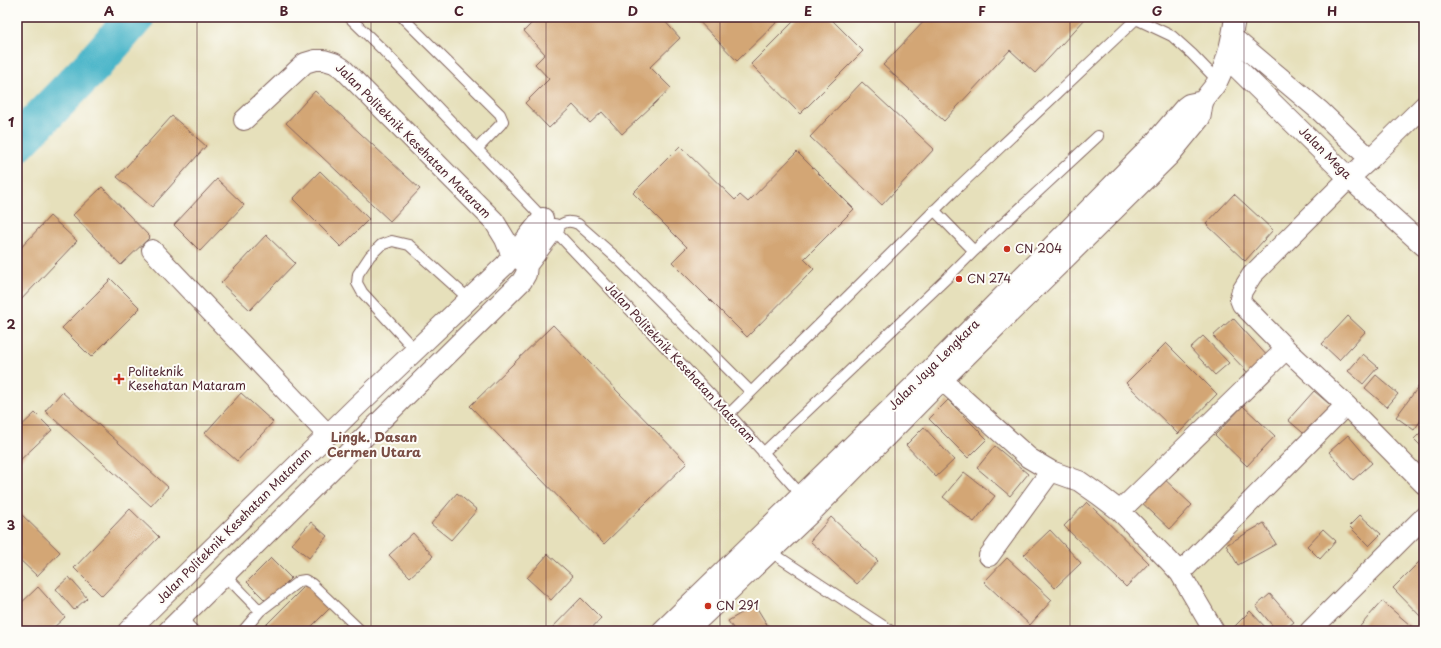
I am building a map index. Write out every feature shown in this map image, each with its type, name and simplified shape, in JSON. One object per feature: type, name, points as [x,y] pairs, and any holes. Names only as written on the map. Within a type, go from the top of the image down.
[{"type":"street","name":"Jalan Jaya Lengkara","points":[[662,631],[808,503],[936,375],[1154,143],[1185,107],[1189,104],[1203,101],[1218,81],[1227,58],[1235,17]]},
{"type":"street","points":[[1232,37],[1320,111],[1370,159]]},
{"type":"street","name":"Jalan Mega","points":[[1227,58],[1302,130],[1349,178],[1424,246]]},
{"type":"street","name":"Jalan Politeknik Kesehatan Mataram","points":[[140,627],[356,406],[505,265],[520,260],[509,249],[494,221],[342,68],[334,63],[320,60],[310,61],[305,64],[244,120]]},
{"type":"street","points":[[1424,106],[1349,178],[1252,275],[1242,291],[1240,299],[1242,304],[1286,349],[1346,405],[1424,484]]},
{"type":"street","points":[[1302,130],[1320,111]]},
{"type":"street","points":[[181,627],[225,575],[522,281],[526,274],[520,260],[548,224]]},
{"type":"street","points":[[152,250],[328,435]]},
{"type":"street","points":[[1120,511],[1286,349]]},
{"type":"street","points":[[936,375],[1020,451],[1050,471],[1079,481],[1120,511],[1180,573],[1214,631]]},
{"type":"street","points":[[1180,573],[1346,405]]},
{"type":"street","points":[[356,406],[376,426]]},
{"type":"street","points":[[989,556],[1050,471]]},
{"type":"street","name":"Jalan Jaya Lengkara","points":[[687,631],[771,552],[808,503]]},
{"type":"street","points":[[1310,631],[1424,517]]},
{"type":"lane","name":"Jalan Politeknik Kesehatan Mataram","points":[[349,17],[383,50],[729,414],[808,503]]},
{"type":"lane","points":[[402,17],[502,118],[501,124],[477,149]]},
{"type":"lane","points":[[729,414],[934,210],[1136,18],[1172,36],[1218,81]]},
{"type":"lane","points":[[763,453],[974,251],[1098,136]]},
{"type":"lane","points":[[934,210],[974,251]]},
{"type":"lane","points":[[548,224],[571,221],[578,224],[620,261],[751,392]]},
{"type":"lane","points":[[415,350],[362,292],[358,283],[358,274],[370,256],[381,245],[392,241],[408,245],[469,299]]},
{"type":"lane","points":[[771,552],[891,631]]},
{"type":"lane","points":[[225,575],[260,611]]},
{"type":"lane","points":[[243,631],[260,611],[299,581],[305,580],[312,584],[361,631]]},
{"type":"building","points":[[474,17],[482,17],[478,21]]},
{"type":"building","points":[[538,17],[661,17],[680,38],[650,67],[671,88],[622,134],[602,112],[590,123],[573,105],[549,128],[525,103],[549,79],[535,64],[545,54],[524,31]]},
{"type":"building","points":[[695,17],[782,17],[737,61]]},
{"type":"building","points":[[798,17],[829,17],[863,51],[800,114],[751,64]]},
{"type":"building","points":[[928,17],[1087,17],[1035,73],[1010,50],[944,121],[883,65]]},
{"type":"building","points":[[862,82],[934,149],[882,205],[810,137]]},
{"type":"building","points":[[315,91],[420,189],[390,221],[286,123]]},
{"type":"building","points":[[172,116],[206,146],[152,207],[117,177]]},
{"type":"building","points":[[680,146],[735,200],[740,195],[748,202],[797,152],[854,209],[804,259],[814,269],[747,337],[672,262],[687,247],[633,193]]},
{"type":"building","points":[[320,171],[369,219],[341,247],[293,199]]},
{"type":"building","points":[[217,179],[244,205],[200,251],[174,225]]},
{"type":"building","points":[[102,187],[150,237],[121,265],[73,215]]},
{"type":"building","points":[[1234,194],[1273,230],[1245,261],[1206,224]]},
{"type":"building","points":[[50,216],[77,241],[17,304],[17,252]]},
{"type":"building","points":[[266,235],[295,263],[250,310],[221,283]]},
{"type":"building","points":[[111,279],[140,308],[91,357],[62,328]]},
{"type":"building","points":[[1348,316],[1365,332],[1339,360],[1322,344]]},
{"type":"building","points":[[1233,318],[1269,358],[1250,375],[1213,336]]},
{"type":"building","points":[[553,325],[687,463],[604,544],[470,406]]},
{"type":"building","points":[[1203,336],[1229,363],[1215,375],[1190,348]]},
{"type":"building","points":[[1166,343],[1217,394],[1178,434],[1126,383]]},
{"type":"building","points":[[1363,354],[1378,367],[1363,384],[1348,371]]},
{"type":"building","points":[[1376,375],[1398,394],[1387,407],[1365,388]]},
{"type":"building","points":[[1419,386],[1424,390],[1424,416],[1414,430],[1396,417]]},
{"type":"building","points":[[1314,391],[1335,409],[1309,438],[1288,420]]},
{"type":"building","points":[[62,392],[168,487],[151,506],[45,411]]},
{"type":"building","points":[[241,393],[273,422],[237,461],[205,433]]},
{"type":"building","points":[[948,400],[987,439],[968,458],[929,419]]},
{"type":"building","points":[[1243,406],[1275,436],[1247,466],[1215,435]]},
{"type":"building","points":[[35,413],[52,430],[17,463],[17,430]]},
{"type":"building","points":[[924,427],[954,460],[936,477],[906,445]]},
{"type":"building","points":[[1424,429],[1424,449],[1414,439]]},
{"type":"building","points":[[1348,435],[1372,463],[1353,480],[1329,452]]},
{"type":"building","points":[[995,446],[1028,474],[1010,496],[977,468]]},
{"type":"building","points":[[964,472],[995,496],[974,522],[943,497]]},
{"type":"building","points":[[1160,475],[1192,505],[1170,529],[1138,499]]},
{"type":"building","points":[[457,493],[477,510],[451,540],[431,524]]},
{"type":"building","points":[[1087,502],[1149,563],[1126,587],[1064,526]]},
{"type":"building","points":[[130,509],[159,537],[102,596],[74,568]]},
{"type":"building","points":[[17,510],[60,552],[37,576],[17,557]]},
{"type":"building","points":[[1360,515],[1381,534],[1369,546],[1349,526]]},
{"type":"building","points":[[831,517],[878,561],[857,584],[810,541]]},
{"type":"building","points":[[311,522],[327,536],[309,558],[292,544]]},
{"type":"building","points":[[1264,523],[1276,544],[1238,565],[1226,545]]},
{"type":"building","points":[[1323,529],[1336,541],[1320,559],[1307,546]]},
{"type":"building","points":[[1050,530],[1081,563],[1055,588],[1024,555]]},
{"type":"building","points":[[413,533],[433,556],[410,577],[389,555]]},
{"type":"building","points":[[548,554],[573,576],[551,600],[527,578]]},
{"type":"building","points":[[1424,557],[1424,620],[1393,588]]},
{"type":"building","points":[[271,558],[291,578],[267,602],[247,582]]},
{"type":"building","points":[[1007,558],[1052,600],[1030,625],[984,582]]},
{"type":"building","points":[[69,577],[87,598],[74,610],[56,589]]},
{"type":"building","points":[[307,584],[331,607],[307,631],[260,631]]},
{"type":"building","points":[[38,587],[65,617],[50,631],[17,631],[17,607]]},
{"type":"building","points":[[1270,594],[1294,622],[1283,631],[1277,631],[1256,606]]},
{"type":"building","points":[[581,598],[601,618],[589,631],[554,631],[551,629]]},
{"type":"building","points":[[1382,601],[1417,631],[1356,631]]},
{"type":"building","points":[[755,605],[771,631],[735,631],[728,621]]},
{"type":"building","points":[[1250,611],[1269,631],[1235,631],[1232,629]]},
{"type":"waterway","points":[[17,143],[93,65],[135,17]]},
{"type":"place","name":"CN 204","points":[[1007,249]]},
{"type":"place","name":"CN 274","points":[[959,279]]},
{"type":"place","name":"Politeknik Kesehatan Mataram","points":[[119,379]]},
{"type":"place","name":"CN 291","points":[[708,606]]},
{"type":"district","name":"Lingk. Dasan Cermen Utara","points":[[374,444]]}]
